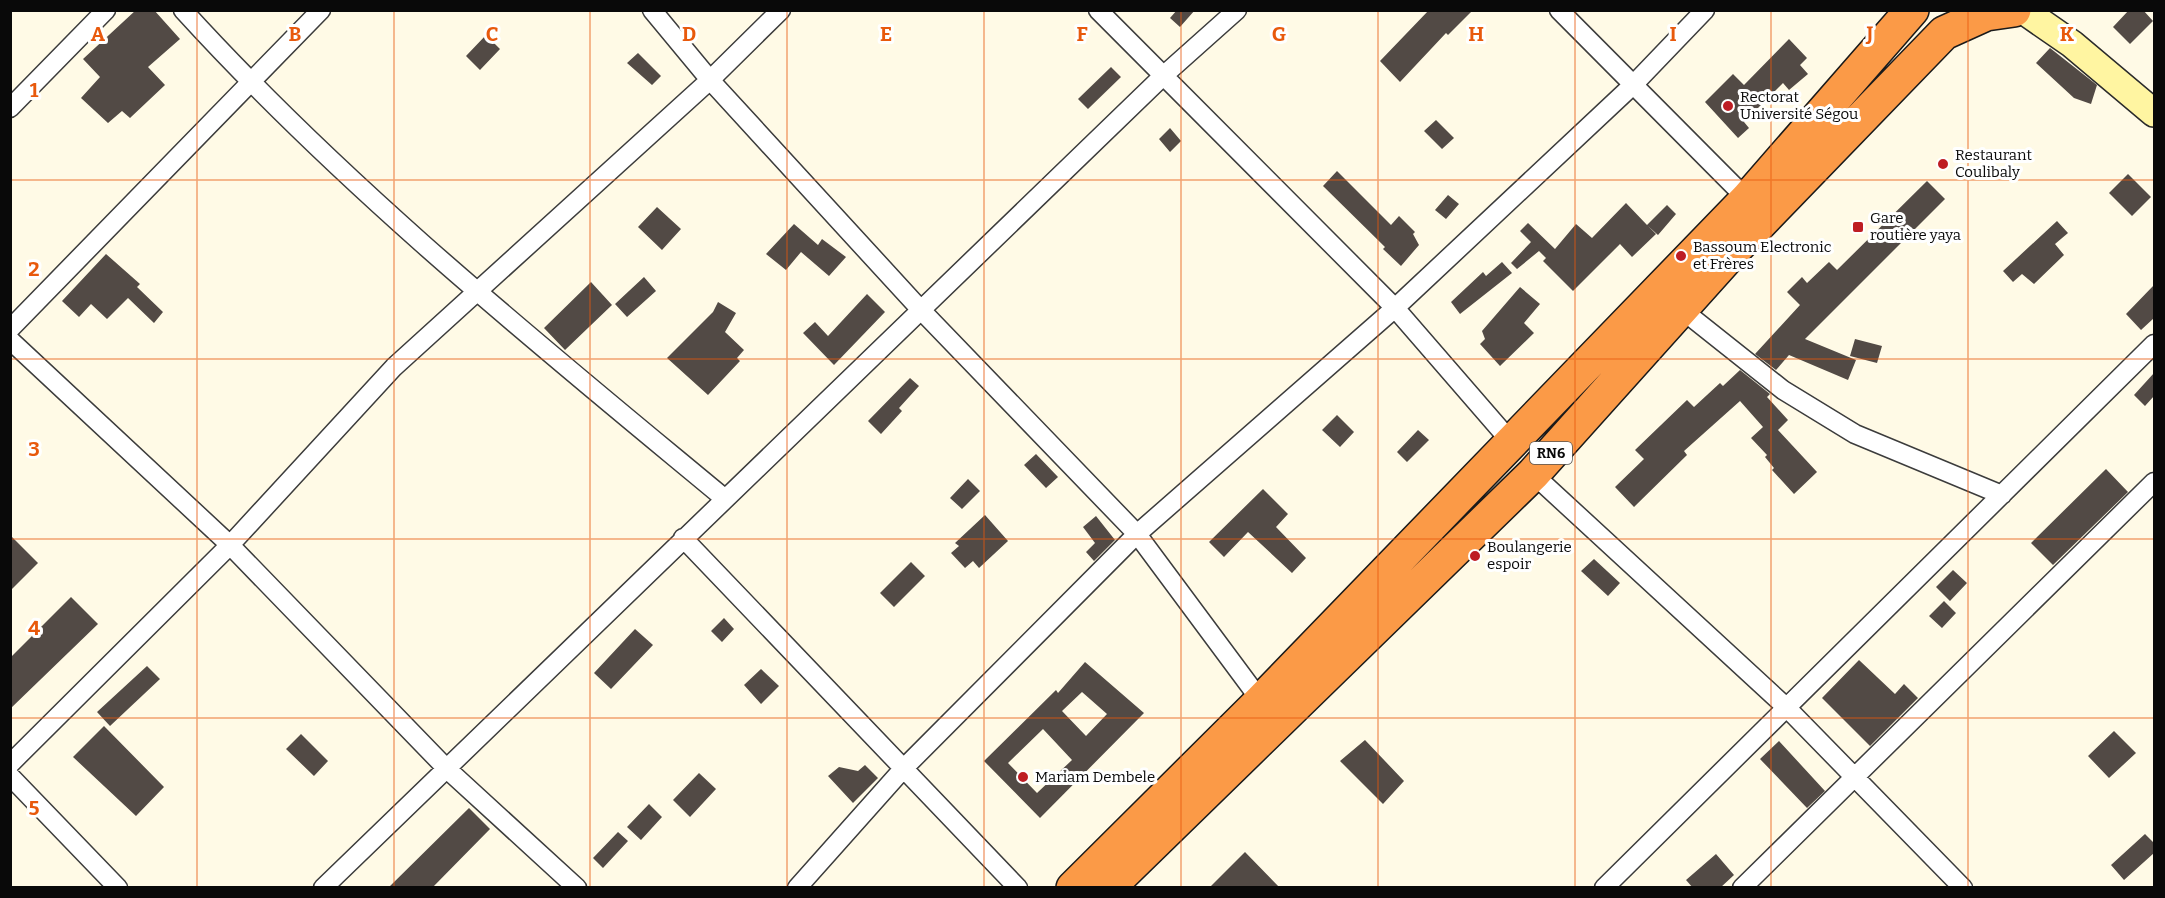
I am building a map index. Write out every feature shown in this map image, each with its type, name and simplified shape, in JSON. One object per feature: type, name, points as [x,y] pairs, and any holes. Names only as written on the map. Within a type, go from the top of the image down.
[{"type":"highway","name":"RN6","points":[[1073,888],[1262,701],[1747,199],[1912,10]]},
{"type":"highway","name":"RN6","points":[[1108,888],[1533,474],[1736,248],[1944,33],[1994,12]]},
{"type":"street","points":[[10,108],[106,10]]},
{"type":"street","points":[[183,10],[249,84],[475,293],[724,498]]},
{"type":"street","points":[[10,329],[321,10]]},
{"type":"street","points":[[652,10],[710,80],[920,309],[1137,534],[1262,701]]},
{"type":"street","points":[[10,764],[230,545],[394,367],[710,80],[781,10]]},
{"type":"street","points":[[1098,10],[1395,308],[1512,443]]},
{"type":"street","points":[[323,888],[920,309],[1163,76],[1237,10]]},
{"type":"street","points":[[1559,10],[1747,199]]},
{"type":"street","points":[[797,888],[903,769],[1137,534],[1395,308],[1634,84],[1705,10]]},
{"type":"street","points":[[2023,10],[2072,44],[2154,113]]},
{"type":"street","points":[[2057,10],[2072,44]]},
{"type":"street","points":[[1681,309],[1783,390],[1855,434],[2002,495]]},
{"type":"street","points":[[10,340],[230,545],[447,769],[577,888]]},
{"type":"street","points":[[1604,888],[2154,344]]},
{"type":"street","points":[[1533,474],[1787,708],[1963,888]]},
{"type":"street","points":[[1742,888],[2154,482]]},
{"type":"street","points":[[683,538],[1018,888]]},
{"type":"street","points":[[10,776],[118,888]]},
{"type":"building","points":[[136,10],[154,10],[180,39],[148,67],[165,85],[130,118],[122,111],[108,123],[81,98],[100,77],[83,59]]},
{"type":"building","points":[[1177,10],[1195,10],[1180,27],[1170,18]]},
{"type":"building","points":[[1429,10],[1473,10],[1448,35],[1446,33],[1400,82],[1380,61]]},
{"type":"building","points":[[2129,10],[2143,10],[2153,21],[2130,44],[2113,27]]},
{"type":"building","points":[[486,35],[500,49],[480,70],[466,56]]},
{"type":"building","points":[[1789,39],[1807,58],[1800,65],[1808,74],[1789,90],[1783,83],[1744,122],[1749,128],[1738,138],[1705,102],[1733,74],[1744,85]]},
{"type":"building","points":[[2050,48],[2097,85],[2091,104],[2074,98],[2036,63]]},
{"type":"building","points":[[638,53],[661,76],[652,85],[627,63]]},
{"type":"building","points":[[1111,67],[1121,77],[1088,109],[1078,99]]},
{"type":"building","points":[[1436,120],[1454,138],[1442,149],[1424,131]]},
{"type":"building","points":[[1170,128],[1181,141],[1170,152],[1159,139]]},
{"type":"building","points":[[1337,171],[1391,225],[1399,216],[1415,232],[1413,234],[1419,245],[1401,266],[1383,249],[1385,247],[1323,186]]},
{"type":"building","points":[[2128,174],[2151,197],[2132,216],[2109,193]]},
{"type":"building","points":[[1927,181],[1945,199],[1805,339],[1856,360],[1848,380],[1789,355],[1776,370],[1755,354],[1800,305],[1787,292],[1802,277],[1807,283],[1829,262],[1837,270]]},
{"type":"building","points":[[1448,195],[1459,204],[1446,219],[1435,210]]},
{"type":"building","points":[[1626,203],[1647,225],[1667,205],[1676,214],[1658,235],[1648,226],[1656,234],[1632,257],[1620,244],[1573,291],[1543,261],[1546,258],[1539,251],[1517,269],[1511,263],[1531,242],[1520,231],[1528,223],[1555,249],[1576,224],[1592,238]]},
{"type":"building","points":[[657,207],[681,229],[662,250],[638,227]]},
{"type":"building","points":[[2057,221],[2068,233],[2055,244],[2064,255],[2034,284],[2022,274],[2013,282],[2003,271]]},
{"type":"building","points":[[794,224],[818,245],[822,239],[846,257],[829,276],[801,252],[786,270],[766,254]]},
{"type":"building","points":[[106,254],[140,284],[137,287],[163,312],[154,323],[128,298],[107,319],[91,304],[79,317],[62,301]]},
{"type":"building","points":[[1502,262],[1512,273],[1460,314],[1451,302],[1483,272],[1486,276]]},
{"type":"building","points":[[644,277],[656,291],[627,317],[615,304]]},
{"type":"building","points":[[591,282],[612,305],[565,350],[544,328]]},
{"type":"building","points":[[2154,285],[2154,318],[2141,330],[2126,314]]},
{"type":"building","points":[[1520,287],[1540,304],[1524,323],[1534,333],[1500,366],[1480,344],[1485,339],[1482,331]]},
{"type":"building","points":[[867,294],[885,312],[834,365],[803,333],[815,322],[828,336]]},
{"type":"building","points":[[718,302],[736,313],[725,332],[744,350],[737,358],[740,361],[708,395],[667,358],[713,312]]},
{"type":"building","points":[[1855,339],[1882,346],[1877,363],[1850,356]]},
{"type":"building","points":[[1740,370],[1770,394],[1767,397],[1788,420],[1778,430],[1817,472],[1794,494],[1772,470],[1774,468],[1765,457],[1767,455],[1751,438],[1763,427],[1740,401],[1684,451],[1687,455],[1634,507],[1615,487],[1644,459],[1635,450],[1687,400],[1694,407],[1720,383],[1723,386]]},
{"type":"building","points":[[2154,373],[2154,396],[2145,406],[2134,395]]},
{"type":"building","points":[[910,378],[919,386],[899,408],[902,411],[881,434],[868,421]]},
{"type":"building","points":[[1337,415],[1354,432],[1340,447],[1322,430]]},
{"type":"building","points":[[1418,430],[1429,440],[1407,462],[1397,452]]},
{"type":"building","points":[[1036,454],[1058,477],[1046,488],[1024,465]]},
{"type":"building","points":[[2106,469],[2128,492],[2053,565],[2031,543]]},
{"type":"building","points":[[968,479],[980,491],[962,509],[950,498]]},
{"type":"building","points":[[1263,489],[1288,514],[1276,527],[1306,558],[1292,573],[1248,532],[1224,557],[1209,542]]},
{"type":"building","points":[[985,515],[1008,541],[979,568],[973,561],[965,568],[951,553],[959,546],[955,543]]},
{"type":"building","points":[[1096,516],[1115,540],[1094,561],[1086,552],[1095,543],[1083,527]]},
{"type":"building","points":[[10,535],[38,563],[10,591]]},
{"type":"building","points":[[1594,559],[1620,583],[1608,596],[1581,571]]},
{"type":"building","points":[[911,562],[925,576],[894,607],[880,593]]},
{"type":"building","points":[[1953,570],[1967,583],[1950,601],[1936,587]]},
{"type":"building","points":[[71,597],[98,624],[10,709],[10,658]]},
{"type":"building","points":[[1944,601],[1956,613],[1942,628],[1929,616]]},
{"type":"building","points":[[724,618],[734,629],[722,642],[711,631]]},
{"type":"building","points":[[635,629],[653,645],[611,689],[594,673]]},
{"type":"building","points":[[1859,660],[1895,694],[1904,684],[1918,698],[1870,746],[1822,698]]},
{"type":"building","points":[[1085,662],[1144,713],[1040,818],[984,761],[1056,690],[1058,693]],"holes":[[[1082,692],[1107,714],[1086,736],[1062,711]],[[1043,729],[1072,760],[1037,793],[1008,763]]]},
{"type":"building","points":[[147,666],[160,679],[110,726],[97,712]]},
{"type":"building","points":[[761,669],[779,686],[761,704],[744,685]]},
{"type":"building","points":[[104,726],[164,787],[136,816],[73,757]]},
{"type":"building","points":[[2114,731],[2136,753],[2109,778],[2088,756]]},
{"type":"building","points":[[301,734],[328,761],[314,776],[286,749]]},
{"type":"building","points":[[1365,740],[1404,781],[1383,804],[1340,761]]},
{"type":"building","points":[[1779,741],[1825,791],[1807,808],[1760,759]]},
{"type":"building","points":[[865,765],[878,778],[853,803],[828,776],[839,767],[858,771]]},
{"type":"building","points":[[699,773],[716,789],[690,817],[673,800]]},
{"type":"building","points":[[649,804],[662,817],[641,840],[627,827]]},
{"type":"building","points":[[469,808],[490,829],[432,888],[388,888]]},
{"type":"building","points":[[618,832],[628,841],[603,868],[593,858]]},
{"type":"building","points":[[2145,834],[2154,843],[2154,853],[2124,880],[2111,865]]},
{"type":"building","points":[[1245,852],[1280,888],[1209,888]]},
{"type":"building","points":[[1716,854],[1734,875],[1720,888],[1693,888],[1686,880]]},
{"type":"place","name":"Rectorat Université Ségou","points":[[1728,106]]},
{"type":"place","name":"Restaurant Coulibaly","points":[[1943,164]]},
{"type":"place","name":"Gare routière yaya","points":[[1858,227]]},
{"type":"place","name":"Bassoum Electronic et Frères","points":[[1681,256]]},
{"type":"place","name":"Boulangerie espoir","points":[[1475,556]]},
{"type":"place","name":"Mariam Dembele","points":[[1023,777]]}]
